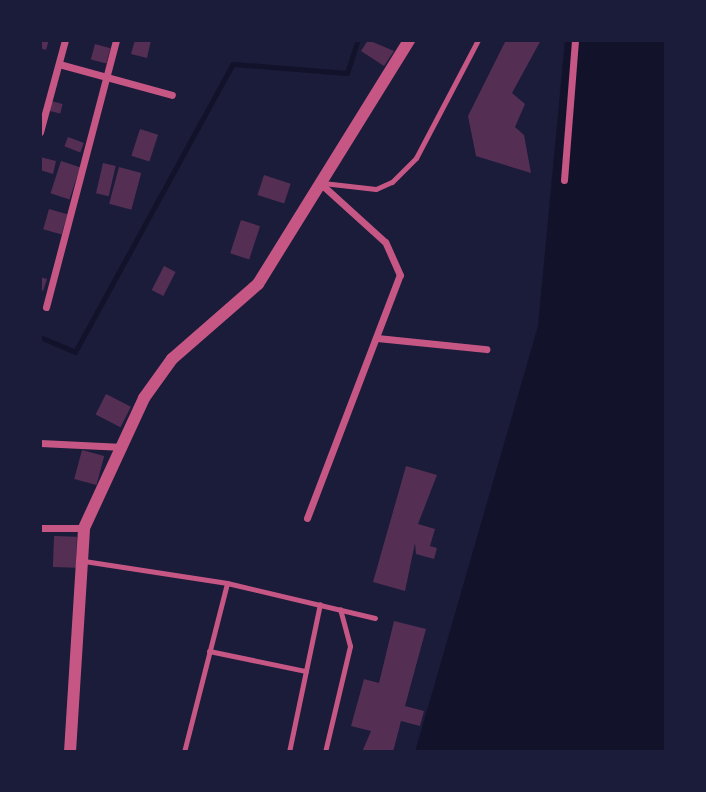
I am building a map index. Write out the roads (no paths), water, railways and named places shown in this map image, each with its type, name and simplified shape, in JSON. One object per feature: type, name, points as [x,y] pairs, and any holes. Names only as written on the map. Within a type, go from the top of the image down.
[{"type":"street","points":[[40,132],[65,40]]},
{"type":"street","points":[[46,307],[116,40]]},
{"type":"street","points":[[70,752],[85,561],[84,528],[157,376],[258,284],[409,40]]},
{"type":"street","points":[[564,180],[575,40]]},
{"type":"street","points":[[60,64],[172,95]]},
{"type":"street","points":[[307,519],[400,275],[384,242],[320,183]]},
{"type":"street","points":[[377,338],[486,349]]},
{"type":"street","points":[[40,443],[124,447]]},
{"type":"street","points":[[40,529],[84,528]]},
{"type":"lane","points":[[320,183],[355,189],[392,182],[416,158],[478,40]]},
{"type":"lane","points":[[85,561],[226,583],[375,618]]},
{"type":"lane","points":[[184,752],[226,583]]},
{"type":"lane","points":[[289,752],[320,604]]},
{"type":"lane","points":[[325,752],[350,646],[340,609]]},
{"type":"lane","points":[[209,652],[306,671]]},
{"type":"waterway","points":[[40,337],[75,352],[233,64],[347,73],[358,40]]}]
